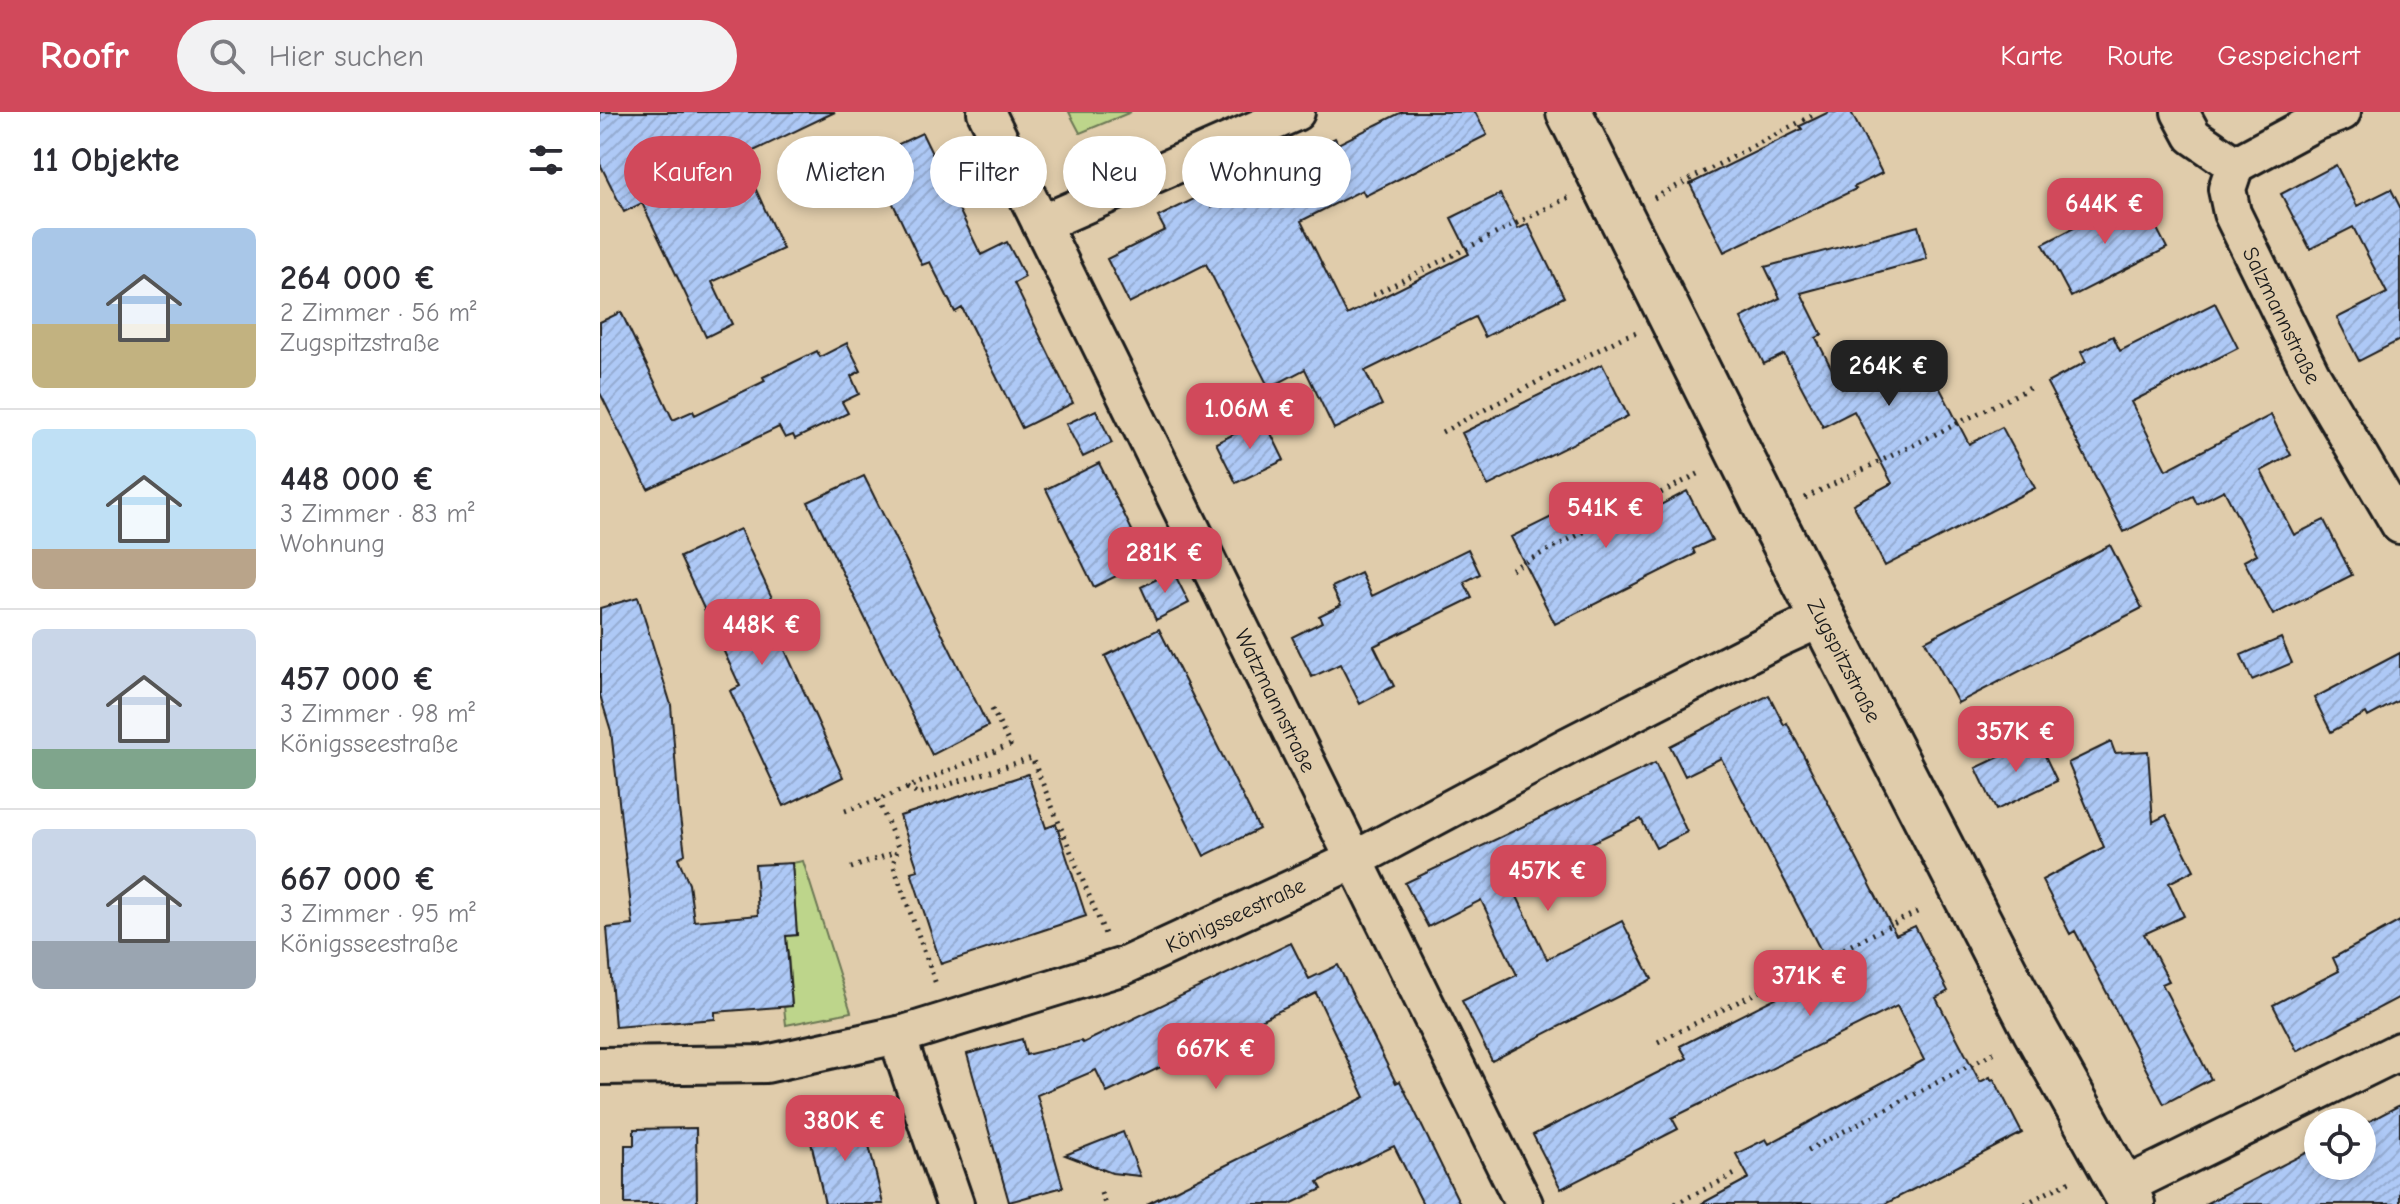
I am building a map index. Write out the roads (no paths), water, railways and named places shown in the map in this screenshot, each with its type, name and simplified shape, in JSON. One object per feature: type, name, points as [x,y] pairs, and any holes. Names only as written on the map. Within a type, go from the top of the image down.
[{"type":"street","name":"Watzmannstraße","points":[[986,112],[1524,1204]]},
{"type":"street","points":[[1041,224],[1296,112]]},
{"type":"street","name":"Zugspitzstraße","points":[[1569,112],[1770,515],[2035,1030],[2122,1184]]},
{"type":"street","points":[[2180,112],[2193,136],[2235,165],[2315,122],[2342,112]]},
{"type":"street","name":"Salzmannstraße","points":[[2235,165],[2227,189],[2232,213],[2311,374],[2400,525]]},
{"type":"street","name":"Königsseestraße","points":[[600,1066],[766,1064],[897,1036],[1124,966],[1356,859],[1568,746],[1823,618]]},
{"type":"street","points":[[897,1036],[955,1204]]},
{"type":"street","points":[[2122,1184],[2400,1051]]}]
